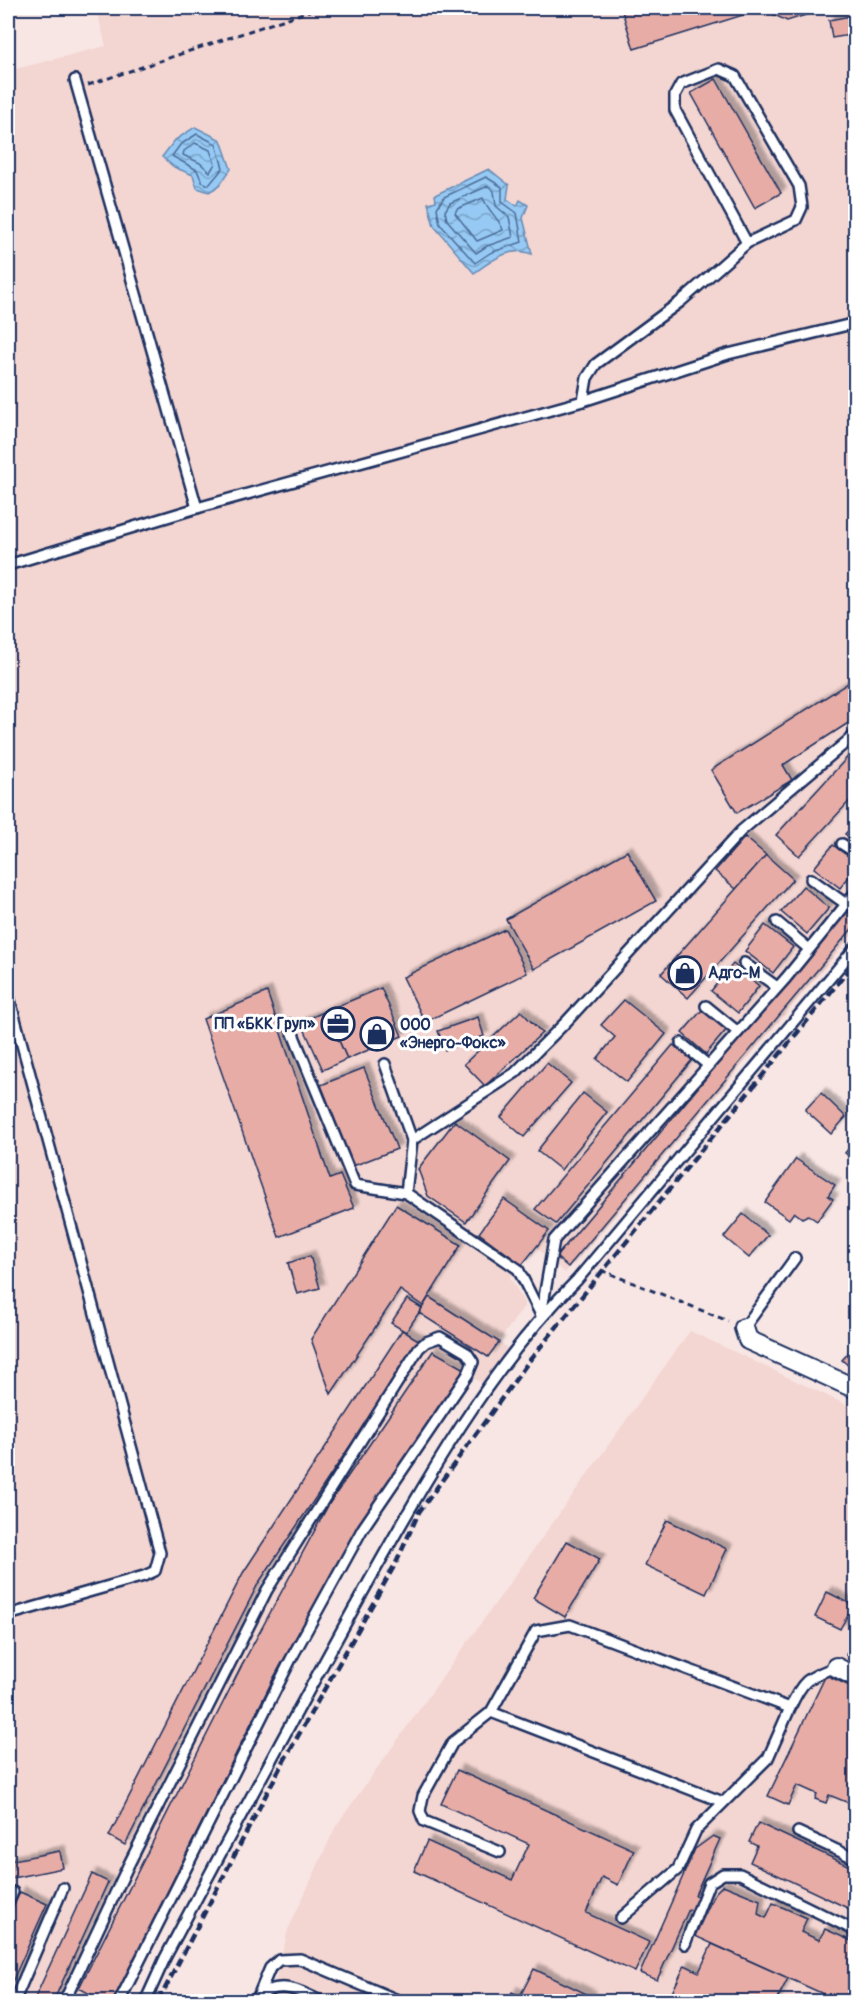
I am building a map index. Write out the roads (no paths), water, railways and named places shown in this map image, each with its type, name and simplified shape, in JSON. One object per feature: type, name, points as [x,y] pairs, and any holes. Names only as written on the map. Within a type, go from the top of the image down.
[{"type":"street","points":[[744,1328],[748,1340],[855,1389]]},
{"type":"street","points":[[836,1667],[855,1677]]},
{"type":"lane","points":[[582,401],[587,378],[596,364],[680,302],[747,243],[796,220],[802,207],[799,186],[735,76],[719,69],[681,84],[675,95],[675,110],[747,243]]},
{"type":"lane","points":[[76,84],[197,508]]},
{"type":"lane","points":[[8,565],[197,508],[582,401],[728,354],[855,323]]},
{"type":"lane","points":[[412,1140],[515,1073],[566,1022],[741,831],[855,734]]},
{"type":"lane","points":[[842,844],[855,853]]},
{"type":"lane","points":[[811,879],[846,904]]},
{"type":"lane","points":[[541,1316],[554,1240],[777,987],[855,892]]},
{"type":"lane","points":[[777,922],[809,949]]},
{"type":"lane","points":[[145,2001],[165,1958],[397,1531],[480,1400],[541,1316],[577,1280],[855,947]]},
{"type":"lane","points":[[744,963],[777,987]]},
{"type":"lane","points":[[8,993],[160,1553],[155,1571],[144,1576],[8,1615]]},
{"type":"lane","points":[[706,1006],[738,1032]]},
{"type":"lane","points":[[289,1024],[355,1185],[406,1193],[518,1269],[541,1316]]},
{"type":"lane","points":[[681,1043],[708,1065]]},
{"type":"lane","points":[[385,1064],[412,1140],[406,1193]]},
{"type":"lane","points":[[744,1328],[795,1258]]},
{"type":"lane","points":[[77,2001],[65,1999],[128,1866],[267,1590],[419,1348],[426,1342],[440,1337],[467,1353],[473,1362],[468,1374],[363,1528],[291,1659],[119,2001]]},
{"type":"lane","points":[[500,1852],[424,1821],[420,1811],[423,1796],[453,1742],[491,1713],[536,1631],[570,1625],[790,1708]]},
{"type":"lane","points":[[621,1918],[678,1869],[696,1830],[768,1758],[801,1685],[819,1673],[836,1667]]},
{"type":"lane","points":[[491,1713],[723,1802]]},
{"type":"lane","points":[[798,1832],[855,1859]]},
{"type":"lane","points":[[685,1944],[709,1884],[723,1874],[740,1874],[855,1931]]},
{"type":"lane","points":[[14,2001],[63,1888]]},
{"type":"lane","points":[[8,1903],[13,1892]]},
{"type":"lane","points":[[256,2000],[270,1968],[279,1960],[300,1959],[402,2001]]},
{"type":"lane","points":[[256,2000],[266,1990],[287,1987],[298,1989],[322,2001]]},
{"type":"water","points":[[195,127],[221,140],[231,169],[219,186],[209,192],[197,188],[193,175],[174,167],[162,157],[175,140]]},
{"type":"water","points":[[489,169],[509,185],[507,199],[517,206],[520,200],[528,205],[523,218],[532,254],[516,251],[509,253],[494,259],[474,273],[434,226],[428,203],[436,201],[435,195]]},
{"type":"railway","points":[[158,2002],[281,1766],[397,1561],[419,1512],[529,1361],[856,961]]},
{"type":"place","name":"Адго-М","points":[[685,973]]},
{"type":"place","name":"ПП «БКК Груп»","points":[[338,1024]]},
{"type":"place","name":"ООО «Энерго-Фокс»","points":[[377,1034]]}]
